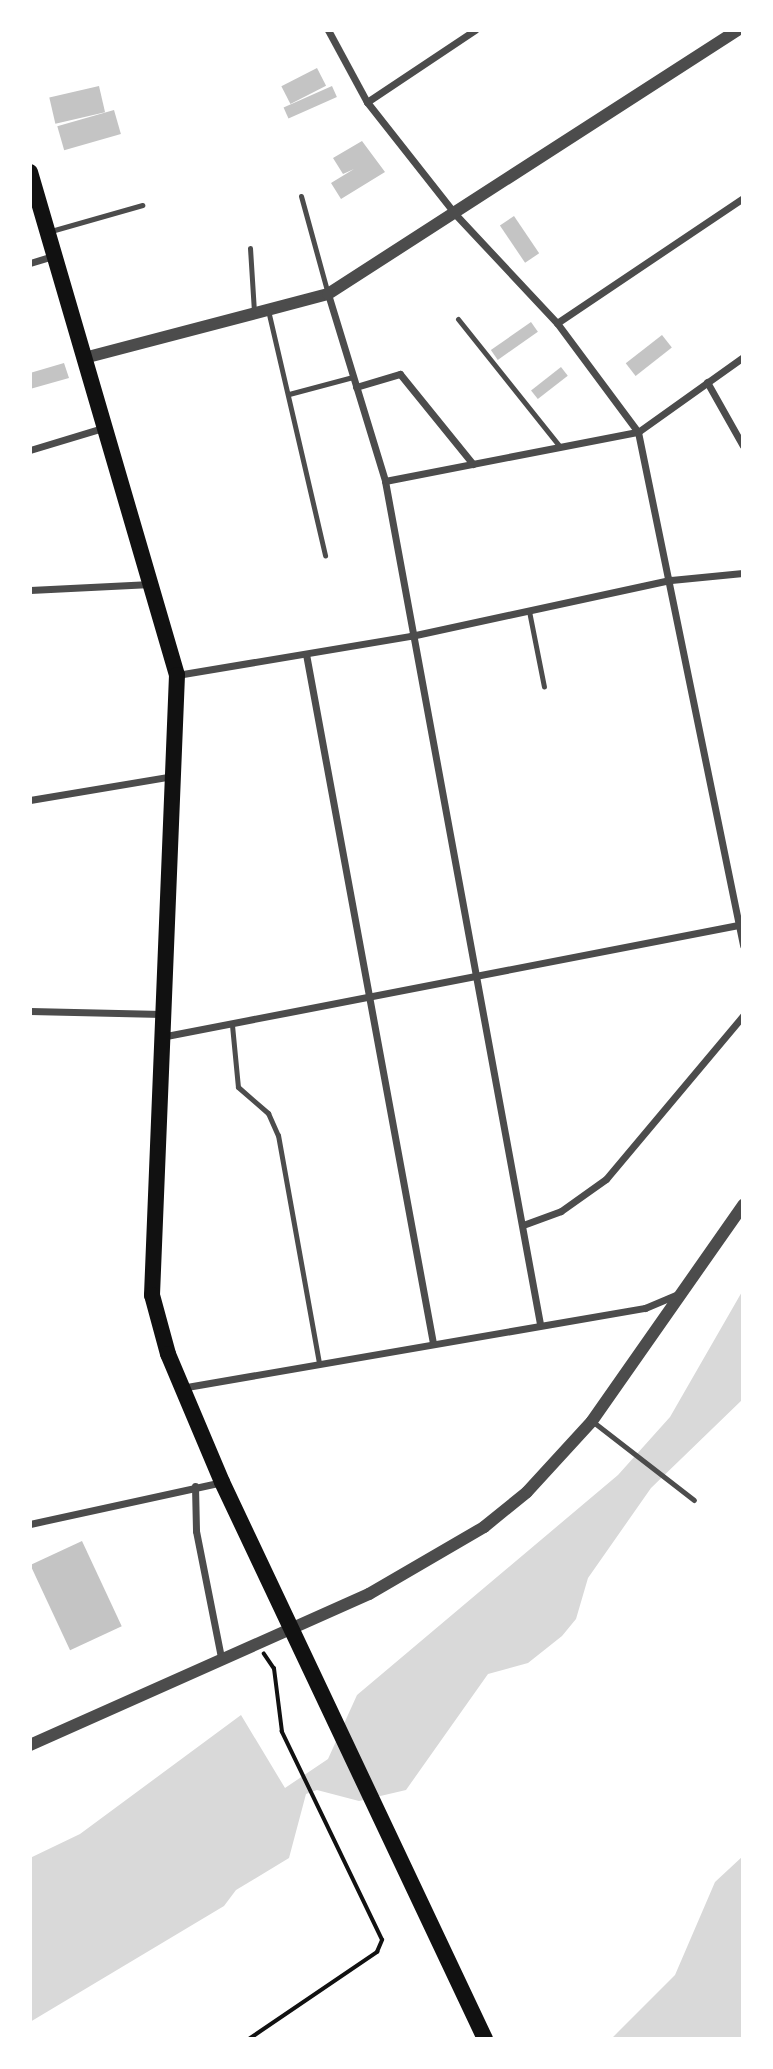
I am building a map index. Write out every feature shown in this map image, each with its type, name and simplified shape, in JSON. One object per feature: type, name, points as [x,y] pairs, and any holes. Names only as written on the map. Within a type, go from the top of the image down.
[{"type":"main road","points":[[30,172],[88,357],[177,675],[175,776],[160,1037],[152,1295],[181,1388],[222,1482],[485,2039]]},
{"type":"street","points":[[328,30],[367,102],[456,215],[557,323],[638,432],[671,580],[743,945]]},
{"type":"street","points":[[367,102],[475,30]]},
{"type":"street","points":[[88,357],[328,294],[456,215],[737,30]]},
{"type":"street","points":[[557,323],[743,198]]},
{"type":"street","points":[[30,263],[56,255]]},
{"type":"street","points":[[328,294],[385,481],[411,636],[480,979],[540,1324]]},
{"type":"street","points":[[385,481],[638,432],[743,358]]},
{"type":"street","points":[[356,387],[400,373],[473,464]]},
{"type":"street","points":[[706,382],[743,446]]},
{"type":"street","points":[[30,450],[108,426]]},
{"type":"street","points":[[177,675],[411,636],[671,580],[743,573]]},
{"type":"street","points":[[30,590],[153,583]]},
{"type":"street","points":[[306,654],[433,1343]]},
{"type":"street","points":[[30,800],[175,776]]},
{"type":"street","points":[[160,1037],[480,979],[738,925]]},
{"type":"street","points":[[30,1011],[162,1014]]},
{"type":"street","points":[[523,1226],[561,1211],[606,1179],[743,1016]]},
{"type":"street","points":[[30,1745],[221,1657],[369,1594],[452,1549],[527,1492],[592,1421],[685,1292],[743,1205]]},
{"type":"street","points":[[181,1388],[645,1308],[685,1292]]},
{"type":"street","points":[[30,1524],[222,1482]]},
{"type":"street","points":[[195,1486],[196,1531],[221,1657]]},
{"type":"lane","points":[[301,196],[328,294]]},
{"type":"lane","points":[[49,232],[142,205]]},
{"type":"lane","points":[[250,248],[254,313]]},
{"type":"lane","points":[[268,310],[325,555]]},
{"type":"lane","points":[[458,319],[561,447]]},
{"type":"lane","points":[[289,394],[353,377]]},
{"type":"lane","points":[[529,611],[544,687]]},
{"type":"lane","points":[[232,1024],[238,1087],[268,1113],[278,1135],[320,1364]]},
{"type":"lane","points":[[592,1421],[694,1500]]},
{"type":"path","points":[[248,2039],[380,1946],[381,1935],[279,1722],[274,1669],[256,1642]]},
{"type":"shaded area","points":[[743,1290],[743,1399],[651,1488],[588,1578],[576,1619],[562,1636],[528,1663],[488,1674],[406,1790],[359,1801],[317,1790],[306,1794],[289,1858],[236,1890],[224,1906],[30,2022],[30,1858],[80,1834],[241,1715],[285,1788],[328,1759],[357,1695],[618,1475],[670,1417]]},
{"type":"shaded area","points":[[743,1856],[743,2039],[611,2039],[675,1975],[715,1882]]},
{"type":"building","points":[[317,68],[326,86],[290,104],[281,86]]},
{"type":"building","points":[[99,86],[105,112],[55,124],[49,97]]},
{"type":"building","points":[[332,86],[337,97],[288,119],[284,108]]},
{"type":"building","points":[[114,110],[121,134],[64,150],[57,126]]},
{"type":"building","points":[[362,141],[385,172],[341,199],[331,183],[354,169],[343,174],[333,158]]},
{"type":"building","points":[[514,216],[539,253],[525,263],[500,226]]},
{"type":"building","points":[[531,322],[538,332],[498,360],[491,350]]},
{"type":"building","points":[[662,335],[672,348],[636,376],[626,363]]},
{"type":"building","points":[[64,363],[69,378],[30,389],[30,373]]},
{"type":"building","points":[[561,367],[568,376],[538,399],[531,390]]},
{"type":"building","points":[[82,1541],[122,1626],[70,1650],[30,1565]]}]
